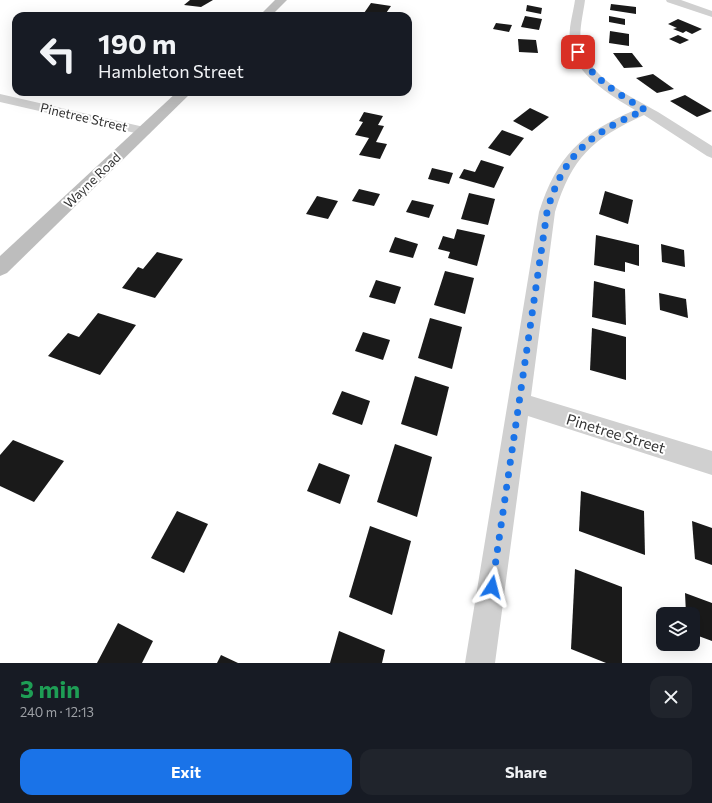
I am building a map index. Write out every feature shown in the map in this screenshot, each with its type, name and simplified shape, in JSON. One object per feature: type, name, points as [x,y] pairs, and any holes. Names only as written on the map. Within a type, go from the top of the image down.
[{"type":"main road","points":[[268,12],[281,0]]},
{"type":"main road","name":"Wayne Road","points":[[0,268],[180,96]]},
{"type":"street","points":[[580,0],[575,42],[581,59],[600,80],[618,94],[712,153]]},
{"type":"street","points":[[671,0],[712,14]]},
{"type":"street","name":"Pinetree Street","points":[[0,98],[144,131]]},
{"type":"street","points":[[480,663],[547,212],[554,189],[564,170],[575,154],[597,134],[620,120],[645,110]]},
{"type":"street","name":"Pinetree Street","points":[[519,403],[712,463]]},
{"type":"building","points":[[190,0],[213,0],[201,7],[184,5]]},
{"type":"building","points":[[371,3],[391,6],[387,12],[365,12]]},
{"type":"building","points":[[611,4],[636,7],[636,14],[610,10]]},
{"type":"building","points":[[527,5],[542,8],[541,14],[526,11]]},
{"type":"building","points":[[525,16],[542,19],[539,30],[521,27]]},
{"type":"building","points":[[609,16],[625,19],[625,25],[609,22]]},
{"type":"building","points":[[678,19],[702,29],[692,34],[686,31],[683,33],[673,29],[677,28],[668,24]]},
{"type":"building","points":[[496,23],[512,25],[509,32],[493,29]]},
{"type":"building","points":[[610,31],[629,34],[629,46],[609,43]]},
{"type":"building","points":[[678,35],[689,40],[680,44],[669,39]]},
{"type":"building","points":[[518,39],[536,40],[538,53],[519,52]]},
{"type":"building","points":[[613,53],[632,53],[643,67],[624,68]]},
{"type":"building","points":[[653,74],[674,89],[657,93],[636,78]]},
{"type":"building","points":[[685,95],[712,111],[697,117],[670,101]]},
{"type":"building","points":[[530,108],[549,117],[532,131],[513,121]]},
{"type":"building","points":[[364,112],[383,116],[378,125],[384,126],[376,142],[387,144],[380,159],[359,155],[369,138],[355,135],[363,122],[359,121]]},
{"type":"building","points":[[502,130],[524,138],[510,156],[488,148]]},
{"type":"building","points":[[481,160],[504,167],[494,188],[459,178],[464,169],[475,172]]},
{"type":"building","points":[[432,168],[453,173],[449,184],[428,179]]},
{"type":"building","points":[[359,189],[380,194],[374,206],[352,201]]},
{"type":"building","points":[[605,191],[633,200],[628,224],[599,214]]},
{"type":"building","points":[[469,193],[495,199],[488,225],[461,219]]},
{"type":"building","points":[[317,196],[338,201],[328,219],[306,214]]},
{"type":"building","points":[[412,200],[434,205],[429,218],[406,212]]},
{"type":"building","points":[[457,229],[485,235],[477,266],[448,258],[450,252],[438,249],[443,236],[454,239]]},
{"type":"building","points":[[596,235],[639,245],[639,266],[625,262],[625,272],[594,265]]},
{"type":"building","points":[[395,237],[418,244],[413,258],[389,252]]},
{"type":"building","points":[[661,244],[684,250],[685,267],[662,262]]},
{"type":"building","points":[[157,252],[183,259],[155,298],[122,288],[138,267],[143,269]]},
{"type":"building","points":[[445,271],[474,278],[465,314],[434,305]]},
{"type":"building","points":[[376,280],[401,287],[395,304],[369,297]]},
{"type":"building","points":[[594,281],[625,289],[626,325],[592,317]]},
{"type":"building","points":[[659,293],[686,299],[688,318],[660,310]]},
{"type":"building","points":[[98,313],[136,325],[100,375],[48,356],[68,333],[79,337]]},
{"type":"building","points":[[430,318],[462,327],[452,369],[418,358]]},
{"type":"building","points":[[592,328],[626,337],[626,380],[590,370]]},
{"type":"building","points":[[363,332],[390,340],[383,360],[355,351]]},
{"type":"building","points":[[415,376],[449,387],[437,436],[401,424]]},
{"type":"building","points":[[342,391],[370,401],[362,425],[332,414]]},
{"type":"building","points":[[13,440],[64,461],[34,502],[0,486],[0,455]]},
{"type":"building","points":[[395,444],[432,457],[417,517],[377,502]]},
{"type":"building","points":[[319,463],[350,475],[340,504],[307,491]]},
{"type":"building","points":[[581,491],[644,511],[645,555],[579,531]]},
{"type":"building","points":[[177,511],[208,524],[184,573],[151,558]]},
{"type":"building","points":[[692,521],[712,528],[712,565],[695,559]]},
{"type":"building","points":[[370,526],[411,541],[392,615],[349,597]]},
{"type":"building","points":[[575,569],[622,587],[622,663],[606,663],[571,649]]},
{"type":"building","points":[[685,593],[712,603],[712,641],[700,637],[700,607],[686,607]]},
{"type":"building","points":[[118,623],[153,641],[142,663],[97,663]]},
{"type":"building","points":[[339,631],[385,650],[382,663],[330,663]]},
{"type":"building","points":[[221,655],[238,663],[217,663]]},
{"type":"route","points":[[492,587],[547,212],[552,196],[560,176],[575,154],[585,144],[597,134],[620,120],[645,110],[618,94],[600,80],[587,67],[578,52]]}]
